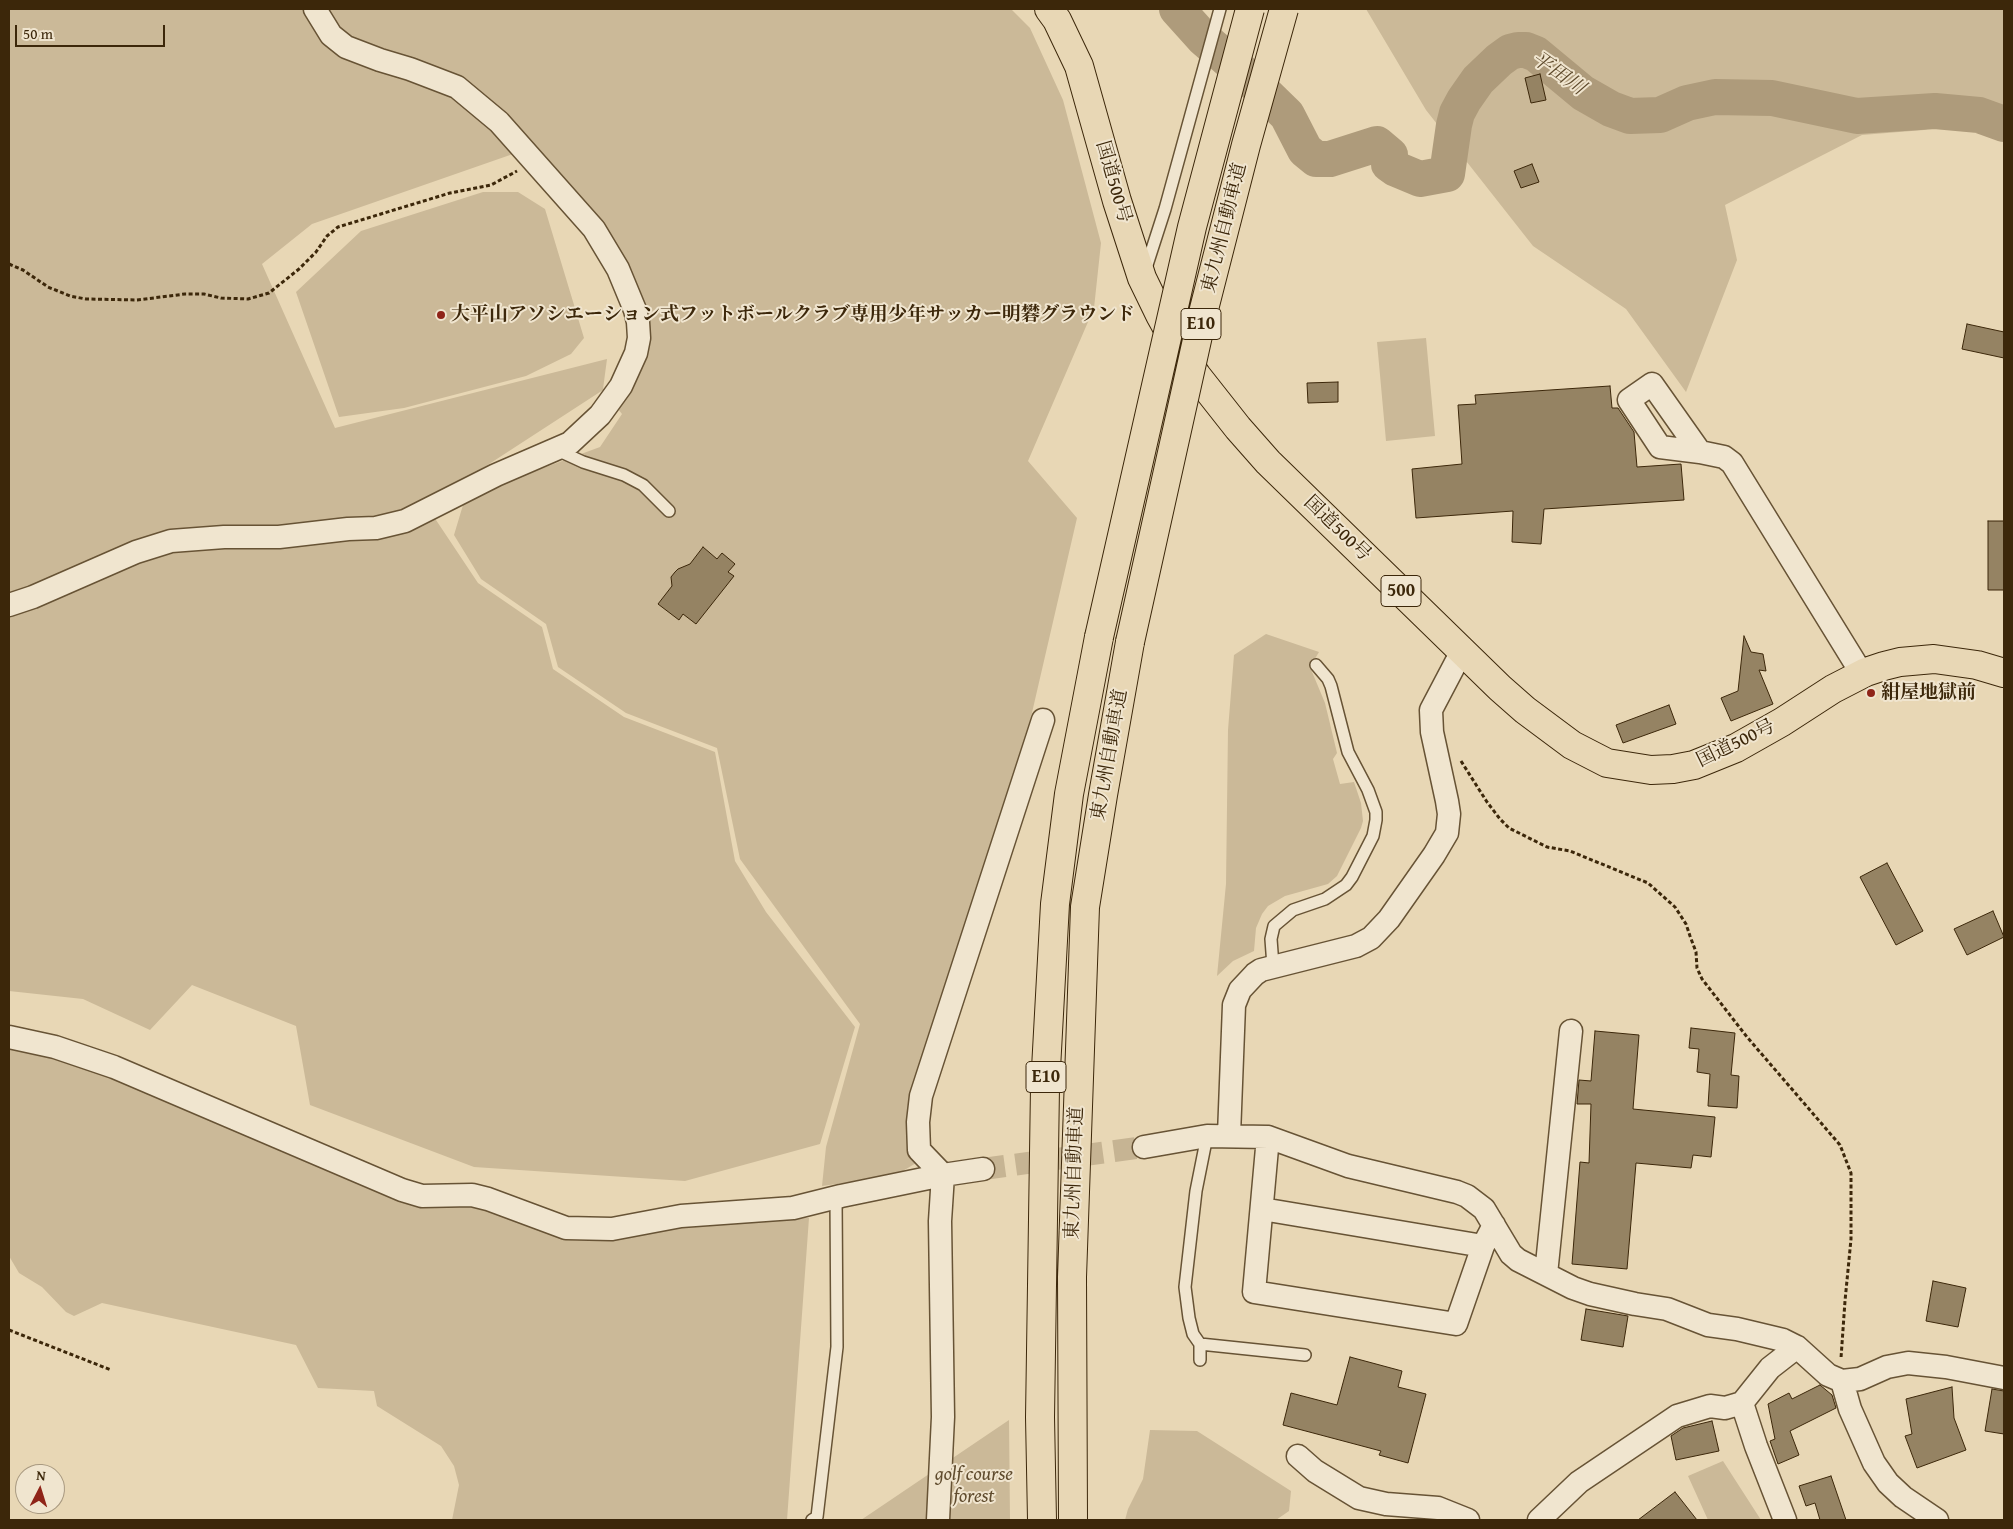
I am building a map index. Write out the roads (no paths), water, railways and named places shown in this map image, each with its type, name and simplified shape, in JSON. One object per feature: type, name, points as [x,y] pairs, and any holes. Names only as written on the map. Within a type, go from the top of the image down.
[{"type":"highway","name":"国道500号","points":[[1049,9],[1057,20],[1079,66],[1142,278],[1180,351],[1238,428],[1268,462],[1525,710],[1572,745],[1607,763],[1651,770],[1673,769],[1713,759],[1755,738],[1833,689],[1862,674],[1900,662],[1934,659],[1977,664],[2004,673]]},
{"type":"highway","name":"東九州自動車道","points":[[1042,1520],[1040,1417],[1045,1087],[1055,904],[1069,794],[1099,637],[1192,227],[1250,9]]},
{"type":"highway","name":"東九州自動車道","points":[[1073,1520],[1072,1276],[1085,906],[1102,795],[1130,642],[1203,314],[1246,144],[1284,9]]},
{"type":"street","points":[[9,605],[33,597],[136,552],[170,541],[224,537],[279,537],[348,529],[376,528],[405,521],[496,476],[570,443],[600,415],[621,386],[636,353],[638,322],[628,292],[606,247],[570,200],[499,122],[457,88],[410,69],[346,47],[331,35],[315,9]]},
{"type":"street","points":[[1700,452],[1724,457],[1740,473],[1862,674]]},
{"type":"street","points":[[1218,1136],[1234,1005],[1240,990],[1255,974],[1273,966],[1356,946],[1370,938],[1389,919],[1447,833],[1449,814],[1432,732],[1431,710],[1462,650]]},
{"type":"street","points":[[938,1520],[943,1417],[940,1220],[943,1175],[919,1150],[918,1122],[921,1096],[1043,720]]},
{"type":"street","points":[[1546,1274],[1571,1031]]},
{"type":"street","points":[[9,1037],[54,1046],[114,1067],[402,1190],[422,1196],[472,1195],[481,1197],[566,1228],[612,1229],[681,1216],[793,1208],[943,1175],[984,1168]]},
{"type":"street","points":[[1144,1147],[1218,1136],[1268,1137],[1348,1166],[1467,1196],[1484,1209],[1512,1254],[1518,1260],[1546,1274],[1590,1294],[1667,1309],[1708,1325],[1772,1336],[1797,1347],[1828,1375],[1842,1381],[1860,1379],[1887,1367],[1908,1363],[1946,1367],[2004,1378]]},
{"type":"street","points":[[1268,1137],[1254,1292],[1456,1324],[1483,1246],[1494,1225]]},
{"type":"street","points":[[1262,1209],[1483,1246]]},
{"type":"street","points":[[1539,1520],[1579,1482],[1676,1416],[1710,1406],[1726,1408],[1742,1403],[1770,1368],[1797,1347]]},
{"type":"street","points":[[1842,1381],[1850,1409],[1874,1463],[1888,1483],[1903,1497],[1937,1520]]},
{"type":"street","points":[[1742,1403],[1756,1446],[1785,1520]]},
{"type":"street","points":[[1298,1456],[1315,1470],[1359,1498],[1386,1504],[1438,1508],[1468,1520]]},
{"type":"lane","points":[[1142,278],[1165,209],[1219,13]]},
{"type":"lane","points":[[557,450],[582,462],[624,475],[643,485],[669,511]]},
{"type":"lane","points":[[1273,966],[1271,939],[1274,926],[1293,910],[1325,899],[1346,884],[1352,877],[1373,836],[1376,820],[1376,812],[1368,790],[1348,752],[1331,686],[1328,679],[1316,666]]},
{"type":"lane","points":[[1200,1360],[1200,1344],[1193,1334],[1186,1302],[1186,1272],[1196,1190],[1218,1136]]},
{"type":"lane","points":[[812,1520],[817,1517],[837,1347],[836,1198]]},
{"type":"lane","points":[[1200,1344],[1305,1355]]},
{"type":"waterway","name":"平田川","points":[[1177,9],[1204,39],[1248,77],[1287,115],[1305,150],[1316,159],[1330,159],[1377,144],[1390,155],[1389,164],[1420,179],[1447,174],[1454,125],[1457,113],[1464,100],[1478,80],[1499,60],[1510,52],[1518,50],[1526,50],[1536,54],[1583,93],[1611,109],[1630,116],[1660,115],[1687,103],[1715,97],[1772,98],[1857,116],[1935,111],[1979,115],[2004,124]]},
{"type":"tunnel","points":[[983,1169],[1144,1147]]},
{"type":"place","name":"大平山アソシエーション式フットボールクラブ専用少年サッカー明礬グラウンド","points":[[441,315]]},
{"type":"place","name":"紺屋地獄前","points":[[1871,693]]},
{"type":"park label","name":"golf course forest","points":[[974,1486]]}]
